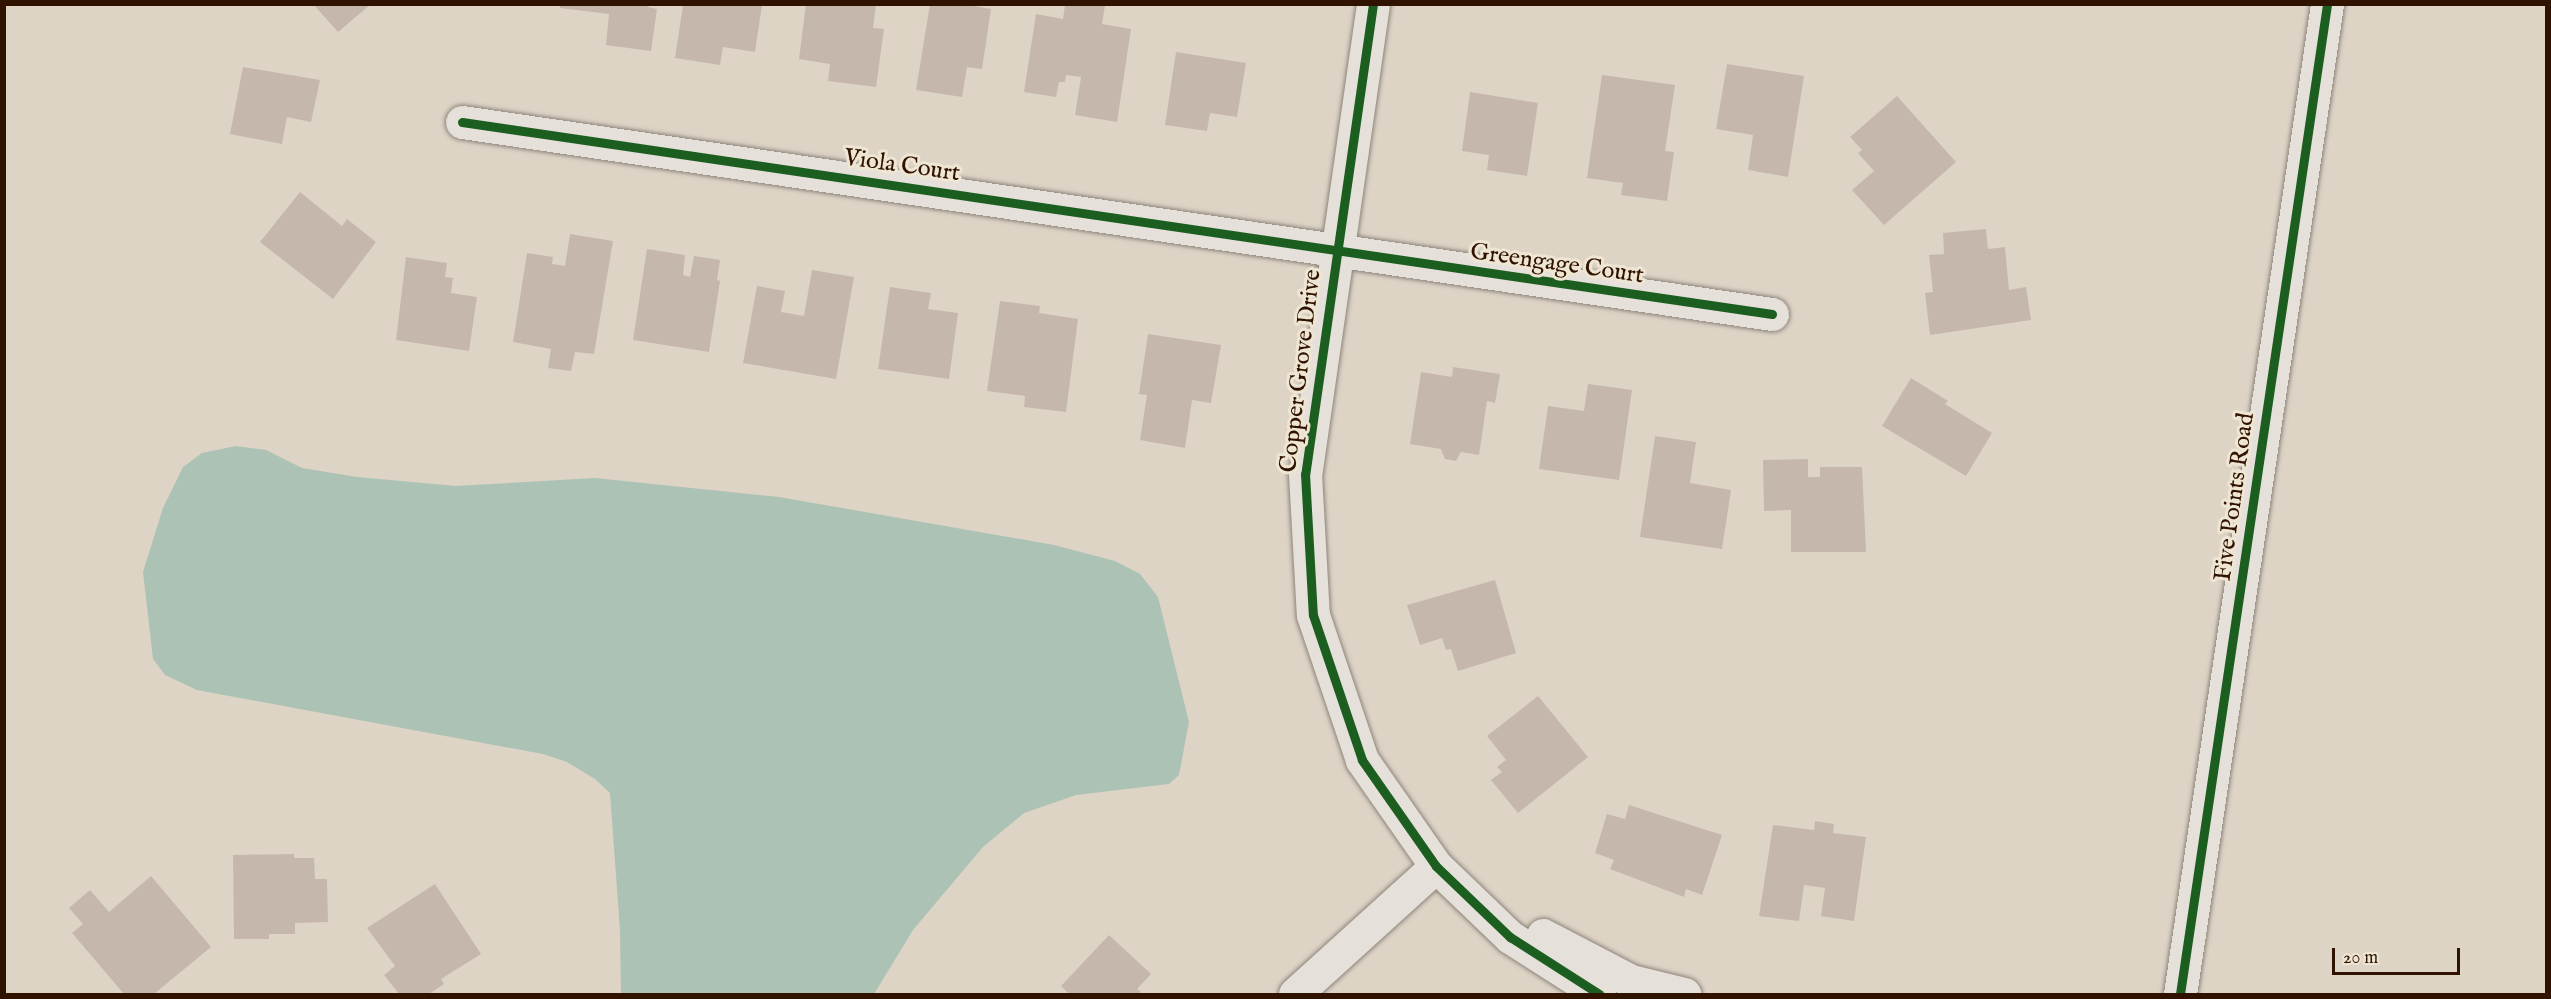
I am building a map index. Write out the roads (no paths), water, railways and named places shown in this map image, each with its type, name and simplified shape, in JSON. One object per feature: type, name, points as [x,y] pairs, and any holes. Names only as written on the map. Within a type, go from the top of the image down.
[{"type":"street","name":"Copper Grove Drive","points":[[1373,4],[1305,474],[1313,615],[1362,760],[1436,866],[1510,937],[1599,994]]},
{"type":"street","name":"Five Points Road","points":[[2180,994],[2327,4]]},
{"type":"street","name":"Viola Court","points":[[462,122],[1337,250]]},
{"type":"street","name":"Greengage Court","points":[[1337,250],[1772,314]]},
{"type":"street","name":"Copper Grove Drive","points":[[1436,866],[1473,887],[1539,933],[1621,976],[1631,981],[1684,994]]},
{"type":"street","points":[[1295,994],[1436,866]]}]
